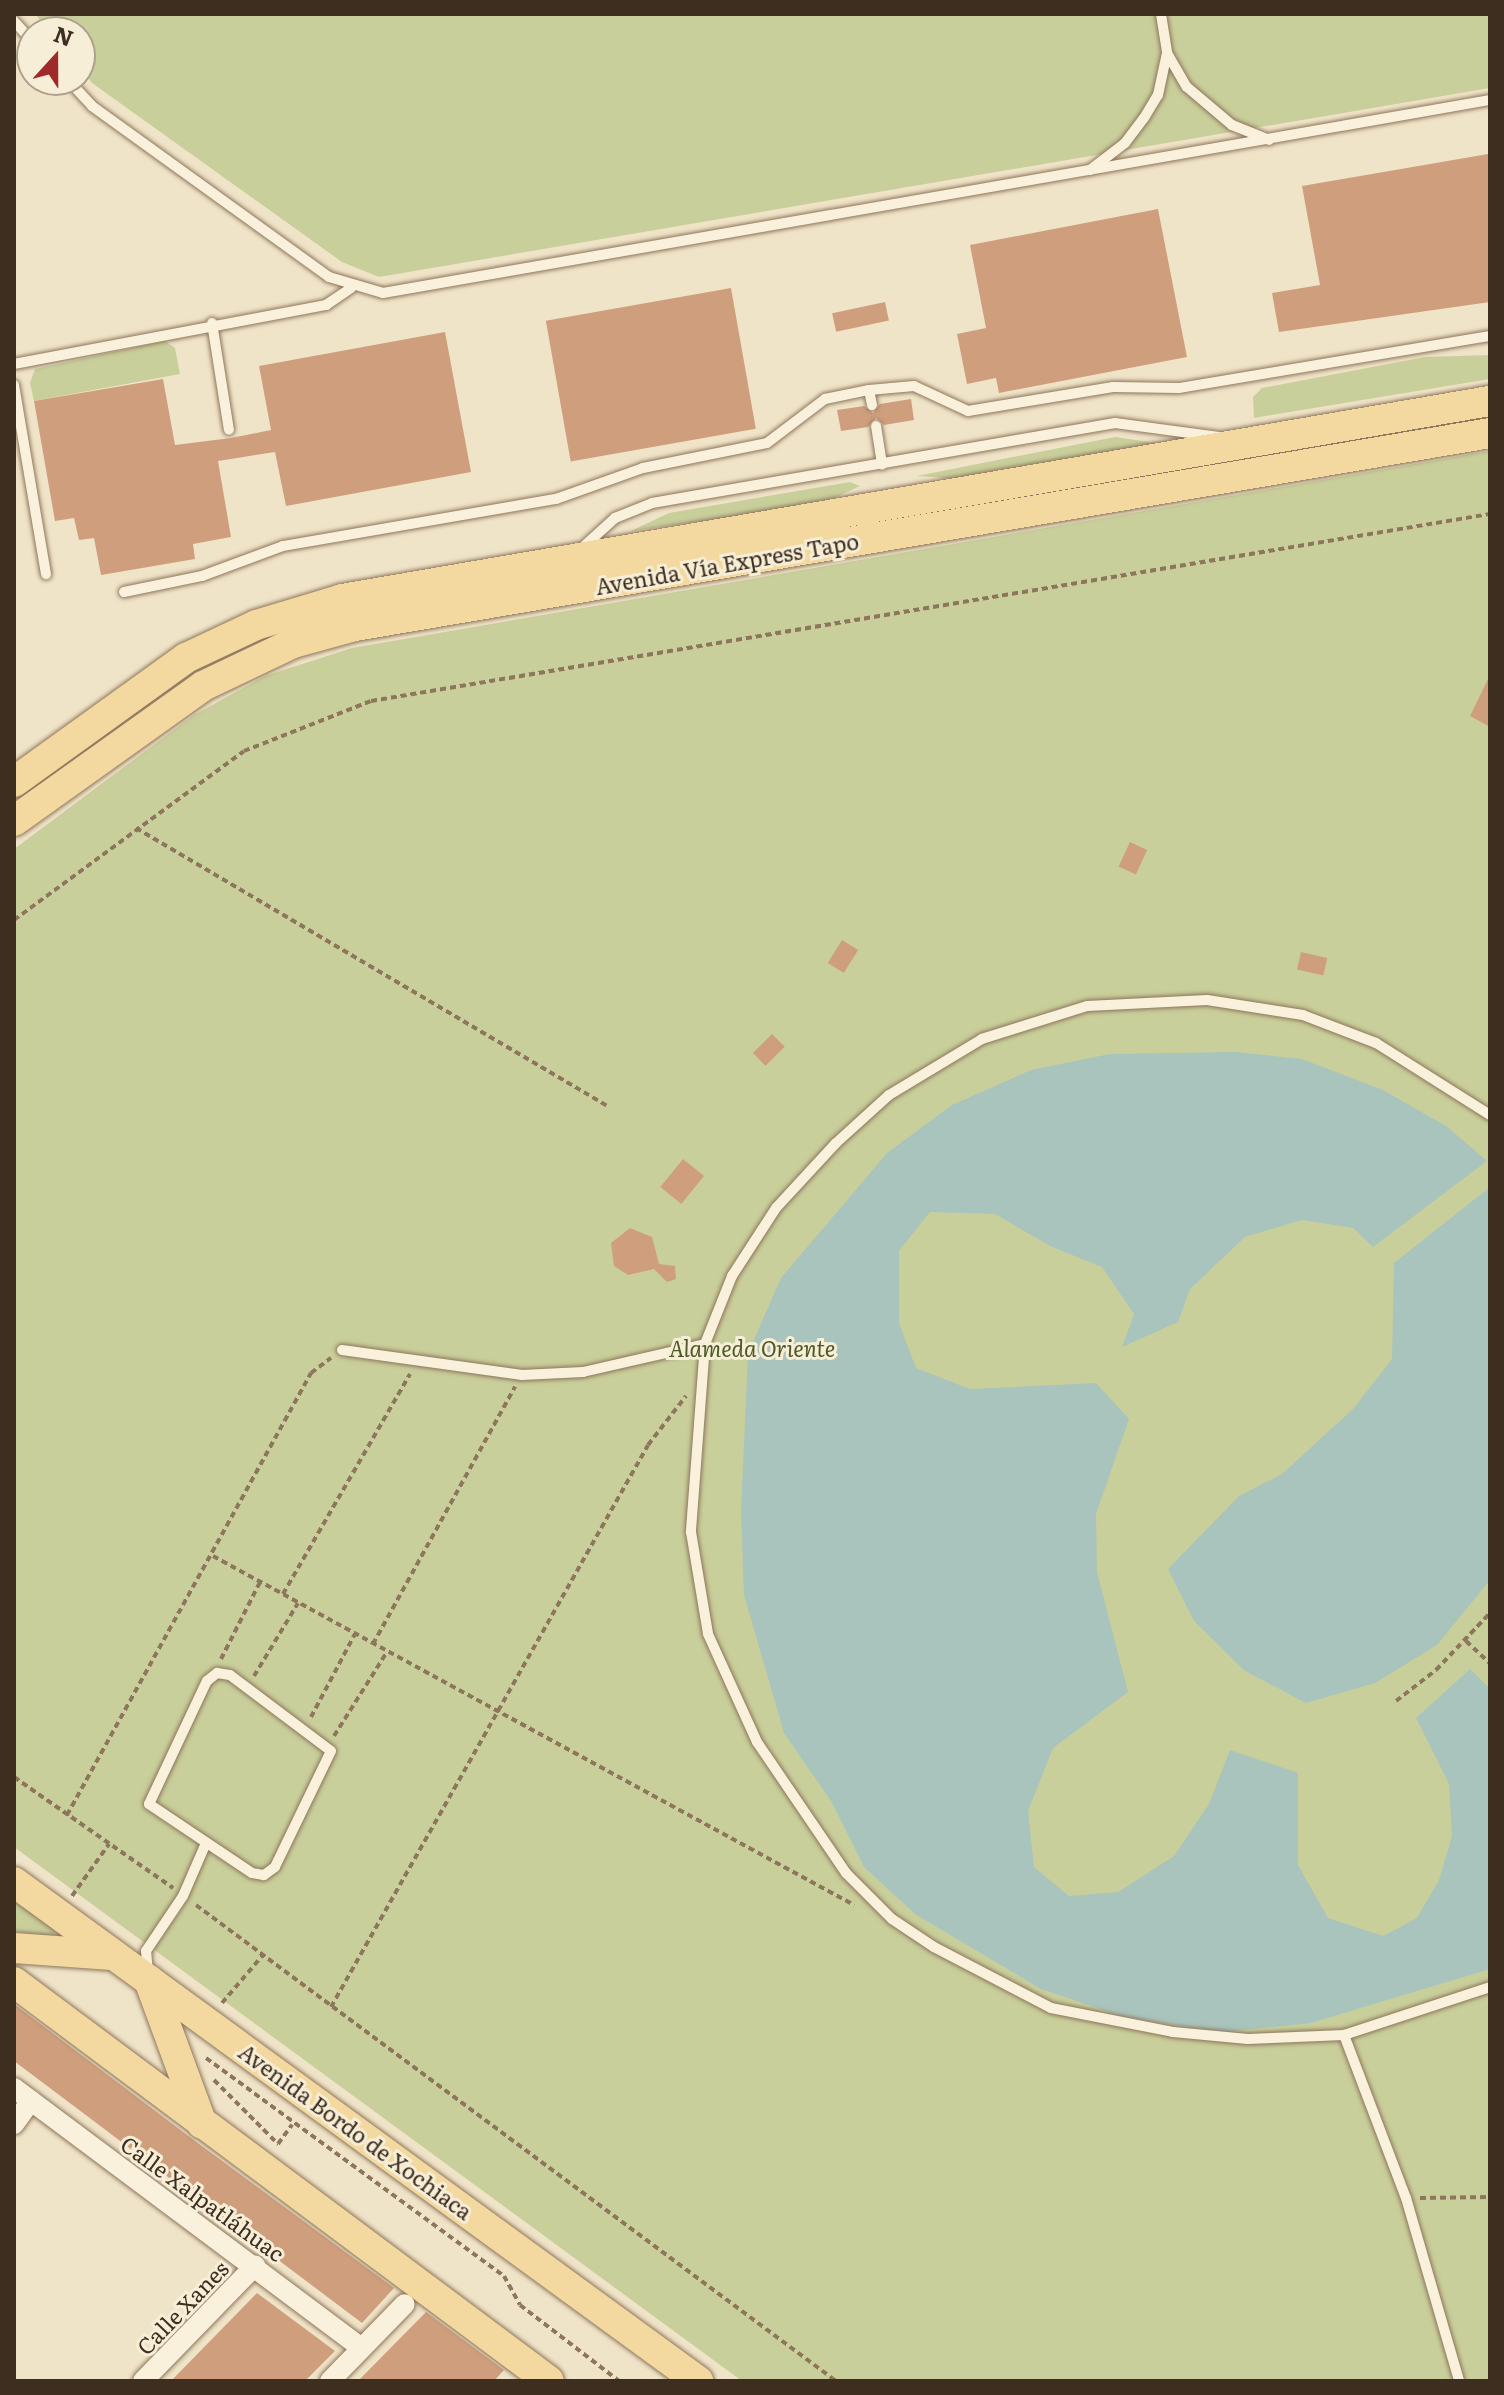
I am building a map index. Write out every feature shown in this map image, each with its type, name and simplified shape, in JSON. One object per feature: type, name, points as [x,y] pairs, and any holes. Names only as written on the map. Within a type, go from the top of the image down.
[{"type":"main road","name":"Avenida Vía Express Tapo","points":[[21,775],[156,676],[256,625],[342,599],[573,556],[1490,401]]},
{"type":"main road","name":"Avenida Vía Express Tapo","points":[[14,821],[203,686],[293,643],[355,626],[1490,433]]},
{"type":"main road","name":"Avenida Bordo de Xochiaca","points":[[14,1882],[112,1955],[147,1966],[698,2381]]},
{"type":"main road","points":[[14,1948],[112,1955]]},
{"type":"main road","points":[[147,1966],[202,2126]]},
{"type":"main road","points":[[14,1982],[202,2126],[549,2381]]},
{"type":"street","name":"Calle Xalpatláhuac","points":[[14,2088],[362,2348]]},
{"type":"street","points":[[14,2124],[31,2101]]},
{"type":"street","name":"Calle Xanes","points":[[143,2381],[255,2266]]},
{"type":"street","points":[[330,2381],[405,2304]]},
{"type":"lane","points":[[1088,171],[1125,143],[1158,95],[1167,53],[1161,14]]},
{"type":"lane","points":[[1167,53],[1205,107],[1269,140]]},
{"type":"lane","points":[[83,96],[92,106],[351,288],[383,293],[1490,100]]},
{"type":"lane","points":[[14,364],[212,323],[326,305],[351,288]]},
{"type":"lane","points":[[212,323],[229,430]]},
{"type":"lane","points":[[124,592],[202,576],[283,546],[556,499],[643,468],[767,443],[825,399],[869,390],[914,386],[968,411],[1113,387],[1179,388],[1490,336]]},
{"type":"lane","points":[[14,385],[46,574]]},
{"type":"lane","points":[[869,390],[872,405]]},
{"type":"lane","points":[[573,556],[615,518],[652,503],[1115,423],[1179,427],[1244,443]]},
{"type":"lane","points":[[876,426],[882,465]]},
{"type":"lane","points":[[1490,1115],[1376,1043],[1303,1015],[1207,1000],[1152,999],[1087,1006],[1022,1023],[942,1061],[836,1143],[776,1208],[732,1276],[705,1344],[691,1532],[708,1634],[765,1754],[846,1873],[878,1905],[934,1947],[1051,2008],[1173,2032],[1309,2041],[1344,2035],[1490,1987]]},
{"type":"lane","points":[[342,1350],[416,1364],[522,1375],[583,1372],[705,1344]]},
{"type":"lane","points":[[217,1673],[248,1688],[329,1745],[330,1762],[271,1873],[252,1873],[156,1813],[149,1798],[207,1681],[217,1673]]},
{"type":"lane","points":[[147,1966],[206,1843]]},
{"type":"lane","points":[[1344,2035],[1406,2198],[1459,2381]]},
{"type":"path","points":[[14,920],[244,751],[371,701],[1490,514]]},
{"type":"path","points":[[136,828],[609,1107]]},
{"type":"path","points":[[67,1815],[213,1556],[311,1373],[342,1350]]},
{"type":"path","points":[[283,1594],[416,1364]]},
{"type":"path","points":[[373,1644],[522,1375]]},
{"type":"path","points":[[330,2008],[648,1445],[700,1379]]},
{"type":"path","points":[[213,1556],[843,1900],[878,1905]]},
{"type":"path","points":[[217,1673],[260,1582]]},
{"type":"path","points":[[248,1688],[298,1603]]},
{"type":"path","points":[[1396,1701],[1466,1641],[1490,1613]]},
{"type":"path","points":[[305,1728],[355,1634]]},
{"type":"path","points":[[1466,1641],[1490,1663]]},
{"type":"path","points":[[329,1745],[387,1652]]},
{"type":"path","points":[[14,1777],[183,1896],[836,2381]]},
{"type":"path","points":[[205,2057],[292,2125],[504,2276],[520,2305],[619,2381]]},
{"type":"path","points":[[212,2077],[278,2144],[292,2125]]},
{"type":"path","points":[[1406,2198],[1490,2197]]},
{"type":"green space","points":[[35,14],[1490,14],[1490,88],[379,277],[342,262],[96,86],[96,16]]},
{"type":"green space","points":[[165,341],[175,348],[180,374],[34,401],[30,383],[35,369]]},
{"type":"green space","points":[[1490,355],[1490,379],[1254,418],[1253,397],[1262,388],[1425,357]]},
{"type":"green space","points":[[1115,437],[1163,444],[960,479],[917,476]]},
{"type":"green space","name":"Alameda Oriente","points":[[1490,451],[1490,2381],[742,2381],[14,1847],[14,849],[194,715],[265,676],[352,648]]},
{"type":"green space","points":[[850,482],[860,486],[819,505],[631,531],[669,513]]},
{"type":"green space","points":[[14,1897],[55,1928],[54,1936],[14,1932]]},
{"type":"water","points":[[1235,1052],[1302,1059],[1383,1090],[1446,1126],[1487,1161],[1373,1247],[1353,1228],[1302,1220],[1245,1237],[1190,1289],[1178,1322],[1122,1347],[1134,1314],[1102,1267],[1052,1247],[995,1214],[930,1212],[899,1251],[899,1323],[916,1368],[970,1389],[1096,1383],[1129,1419],[1096,1514],[1097,1572],[1128,1692],[1053,1748],[1028,1811],[1034,1867],[1069,1896],[1118,1892],[1174,1856],[1209,1804],[1230,1750],[1298,1773],[1298,1865],[1328,1918],[1383,1936],[1417,1918],[1439,1880],[1452,1836],[1449,1784],[1416,1718],[1470,1669],[1490,1689],[1490,1969],[1311,2023],[1222,2032],[1127,2018],[1041,1989],[915,1914],[864,1867],[831,1801],[784,1733],[744,1595],[741,1512],[748,1353],[781,1278],[887,1153],[952,1105],[1031,1070],[1110,1054]]},
{"type":"water","points":[[1490,1187],[1490,1580],[1437,1645],[1375,1683],[1306,1703],[1245,1671],[1194,1621],[1168,1569],[1239,1496],[1282,1474],[1353,1409],[1392,1359],[1394,1263]]},
{"type":"building","points":[[1488,154],[1490,302],[1279,332],[1272,293],[1320,285],[1302,186]]},
{"type":"building","points":[[1158,209],[1187,357],[999,393],[996,378],[967,384],[957,334],[986,328],[970,245]]},
{"type":"building","points":[[731,288],[756,429],[571,461],[546,321]]},
{"type":"building","points":[[885,302],[889,321],[836,332],[832,313]]},
{"type":"building","points":[[445,332],[471,472],[286,506],[275,452],[218,461],[231,537],[193,544],[195,559],[101,575],[94,538],[79,540],[74,518],[55,521],[34,401],[163,379],[175,445],[231,438],[271,430],[259,366]]},
{"type":"building","points":[[911,399],[914,420],[884,425],[876,418],[868,427],[841,431],[837,410],[864,406],[873,413],[880,404]]},
{"type":"building","points":[[1490,675],[1490,727],[1470,716]]},
{"type":"building","points":[[1130,842],[1147,850],[1136,875],[1119,866]]},
{"type":"building","points":[[842,940],[858,950],[844,973],[828,963]]},
{"type":"building","points":[[1301,952],[1327,958],[1323,976],[1297,970]]},
{"type":"building","points":[[772,1034],[785,1047],[766,1066],[753,1053]]},
{"type":"building","points":[[683,1159],[704,1176],[681,1204],[660,1187]]},
{"type":"building","points":[[630,1228],[652,1237],[659,1264],[675,1266],[676,1279],[667,1282],[654,1269],[628,1275],[614,1266],[611,1243]]},
{"type":"building","points":[[14,2004],[394,2288],[362,2323],[14,2061]]},
{"type":"building","points":[[257,2293],[335,2351],[305,2381],[171,2381]]},
{"type":"building","points":[[426,2312],[504,2370],[494,2381],[358,2381]]}]
